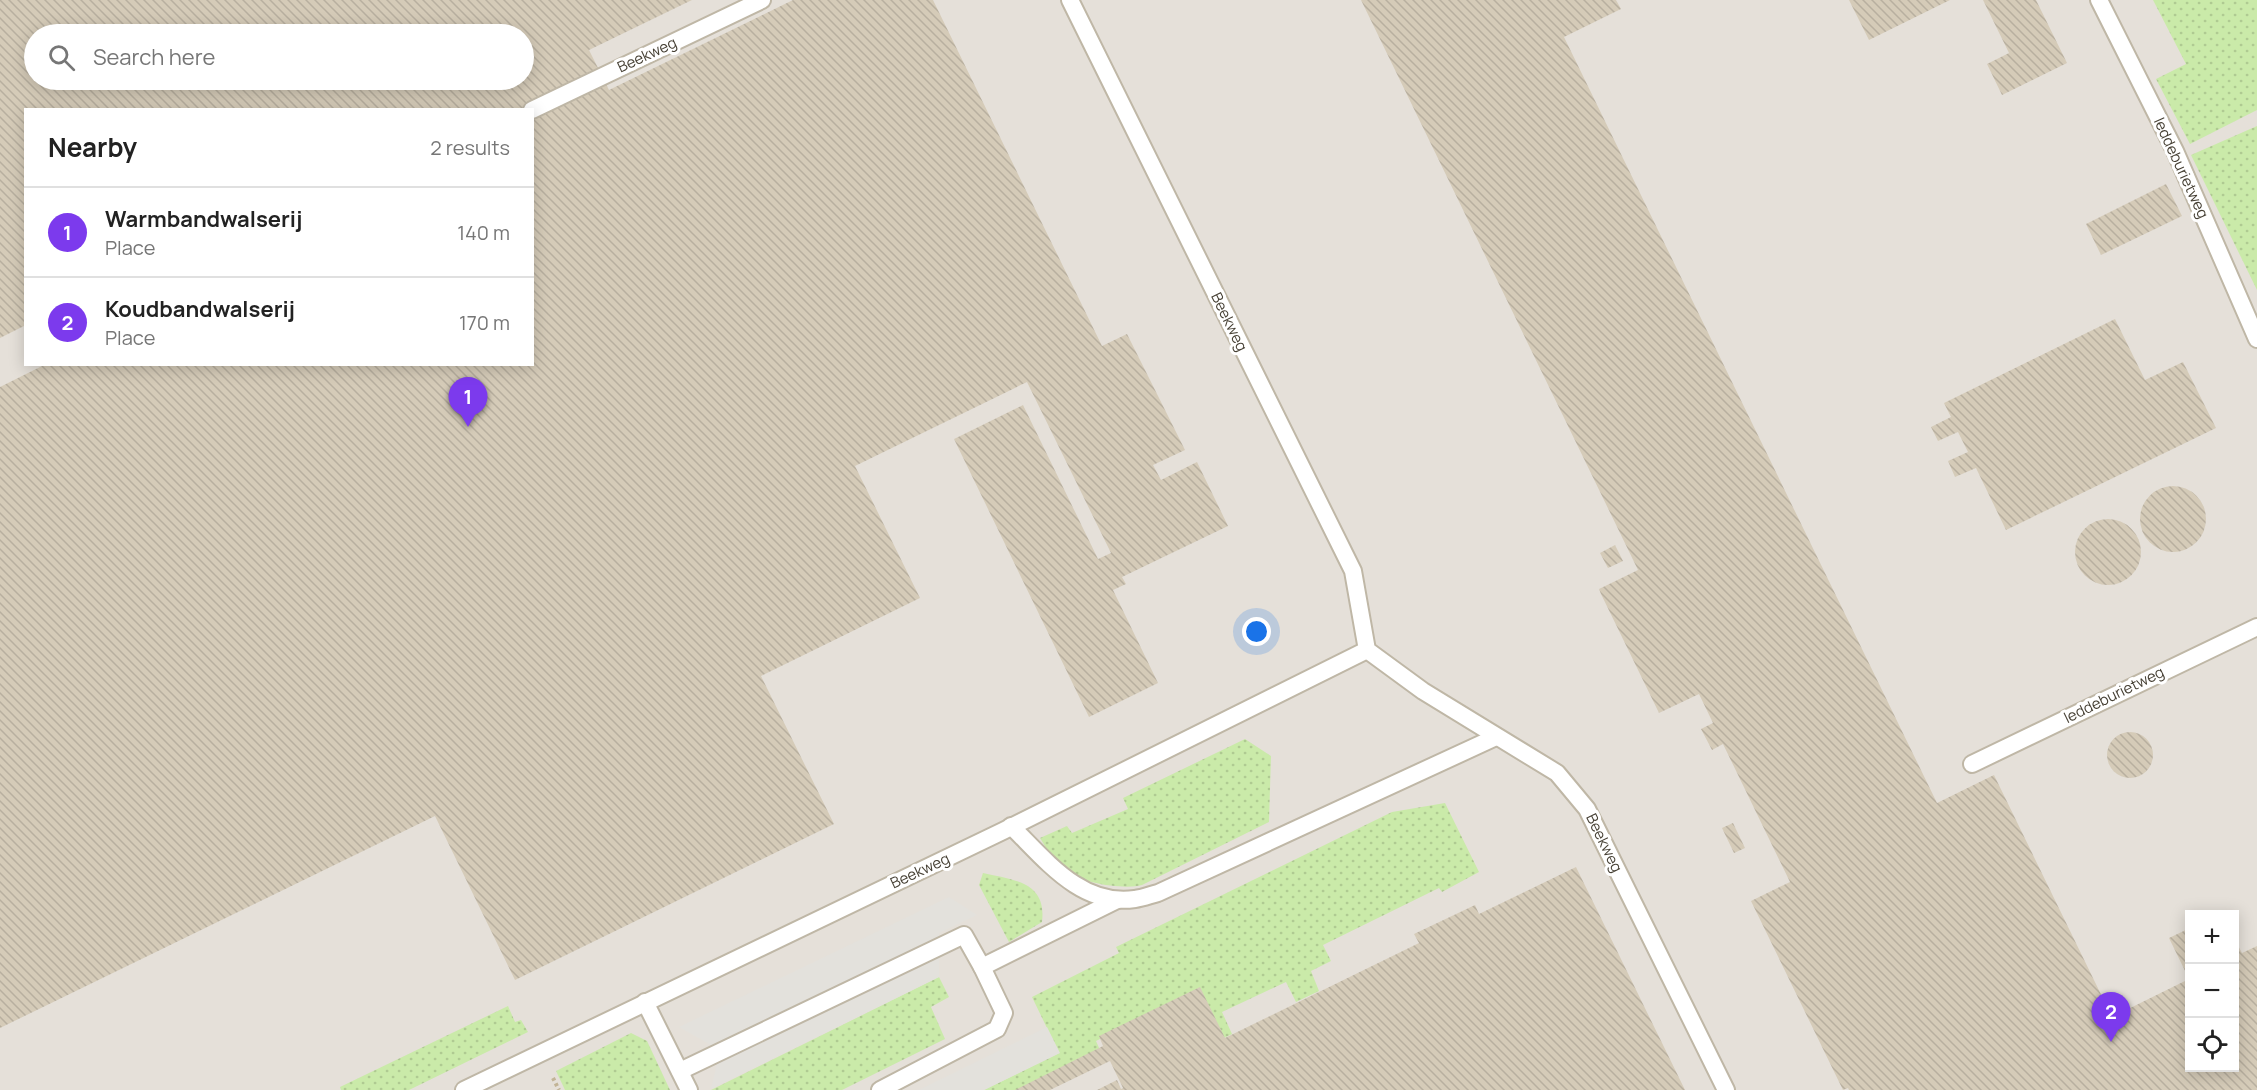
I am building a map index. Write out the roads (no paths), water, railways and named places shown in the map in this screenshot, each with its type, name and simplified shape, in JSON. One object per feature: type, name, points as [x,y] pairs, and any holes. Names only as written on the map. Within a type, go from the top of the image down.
[{"type":"lane","name":"Beekweg","points":[[534,109],[762,0]]},
{"type":"lane","name":"Beekweg","points":[[1070,0],[1353,571],[1367,651],[1423,691],[1557,773],[1587,809],[1726,1090]]},
{"type":"lane","name":"leddeburietweg","points":[[2099,0],[2175,151],[2257,339]]},
{"type":"lane","name":"leddeburietweg","points":[[1972,764],[2257,627]]},
{"type":"lane","name":"Beekweg","points":[[470,1089],[1367,651]]},
{"type":"lane","points":[[1011,826],[1066,880],[1088,892],[1117,900],[1135,899],[1158,893],[1496,737]]},
{"type":"lane","points":[[982,967],[1117,900]]},
{"type":"lane","points":[[680,1071],[964,935],[1004,1013],[997,1029],[880,1090]]},
{"type":"lane","points":[[645,1002],[689,1090]]},
{"type":"place","name":"Warmbandwalserij","points":[[468,427]]},
{"type":"place","name":"Koudbandwalserij","points":[[2111,1042]]}]
